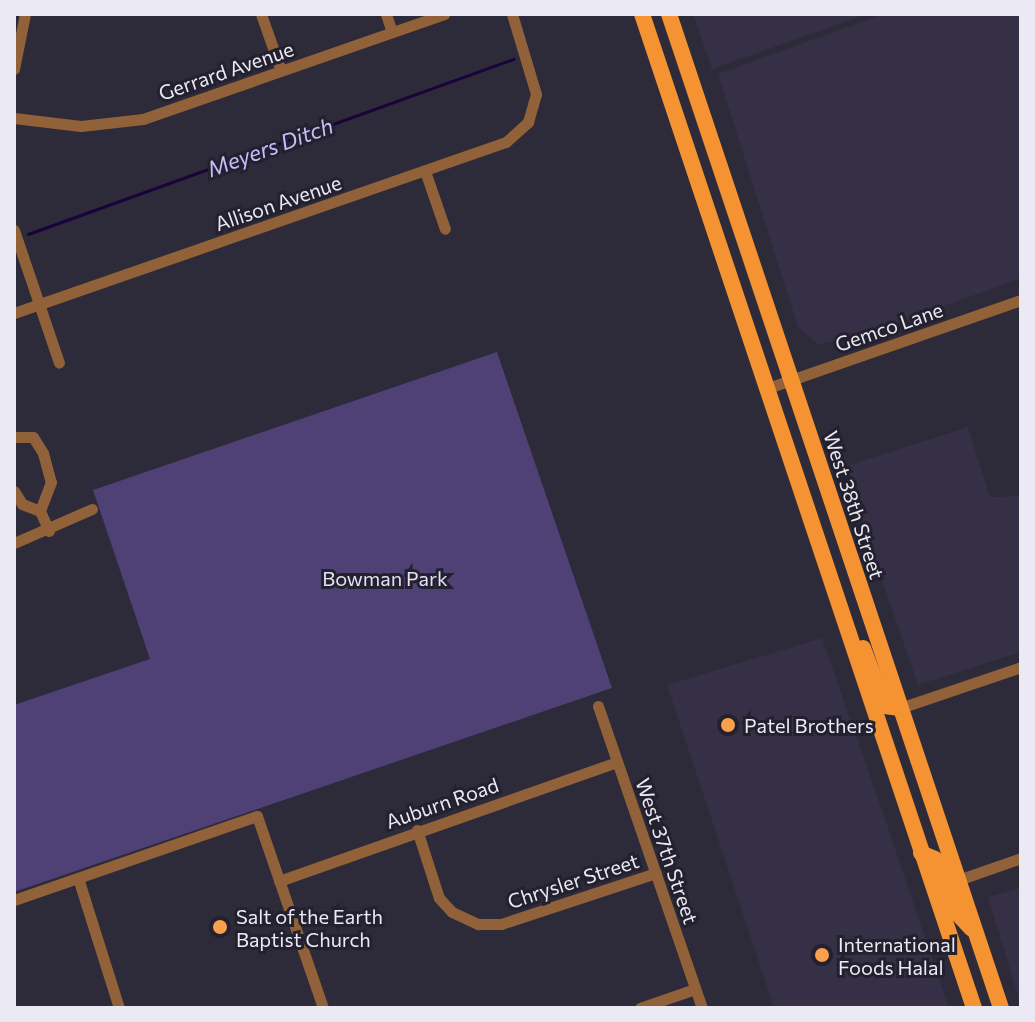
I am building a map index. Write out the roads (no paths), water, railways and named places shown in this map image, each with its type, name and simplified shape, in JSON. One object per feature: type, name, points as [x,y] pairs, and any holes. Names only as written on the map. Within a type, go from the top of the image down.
[{"type":"main road","points":[[642,14],[974,1008]]},
{"type":"main road","name":"West 38th Street","points":[[669,14],[1001,1008]]},
{"type":"main road","points":[[835,597],[862,645],[885,706],[900,708]]},
{"type":"main road","points":[[921,853],[935,859],[956,912],[976,933]]},
{"type":"street","points":[[14,69],[25,14]]},
{"type":"street","points":[[261,14],[281,71]]},
{"type":"street","points":[[386,14],[392,32]]},
{"type":"street","name":"Gerrard Avenue","points":[[14,118],[72,126],[133,121],[444,14]]},
{"type":"street","name":"Allison Avenue","points":[[14,313],[510,139],[525,126],[535,104],[534,75],[512,14]]},
{"type":"street","points":[[425,171],[445,229]]},
{"type":"street","points":[[14,230],[59,363]]},
{"type":"street","name":"Gemco Lane","points":[[768,388],[1021,300]]},
{"type":"street","points":[[14,437],[33,437],[43,453],[51,482],[40,511]]},
{"type":"street","points":[[14,491],[22,504],[40,511],[49,531]]},
{"type":"street","points":[[14,543],[49,531],[92,509]]},
{"type":"street","points":[[900,708],[1021,667]]},
{"type":"street","name":"West 37th Street","points":[[598,706],[702,1008]]},
{"type":"street","name":"Auburn Road","points":[[279,881],[617,762]]},
{"type":"street","points":[[14,900],[257,816],[323,1008]]},
{"type":"street","name":"Chrysler Street","points":[[417,830],[439,898],[452,912],[478,924],[501,924],[656,873]]},
{"type":"street","points":[[958,880],[1021,858]]},
{"type":"street","points":[[78,878],[119,1008]]},
{"type":"street","points":[[640,1008],[695,989]]},
{"type":"waterway","name":"Meyers Ditch","points":[[28,234],[513,59]]},
{"type":"place","name":"Patel Brothers","points":[[728,725]]},
{"type":"place","name":"Salt of the Earth Baptist Church","points":[[220,927]]},
{"type":"place","name":"International Foods Halal","points":[[822,955]]},
{"type":"park label","name":"Bowman Park","points":[[385,578]]}]
